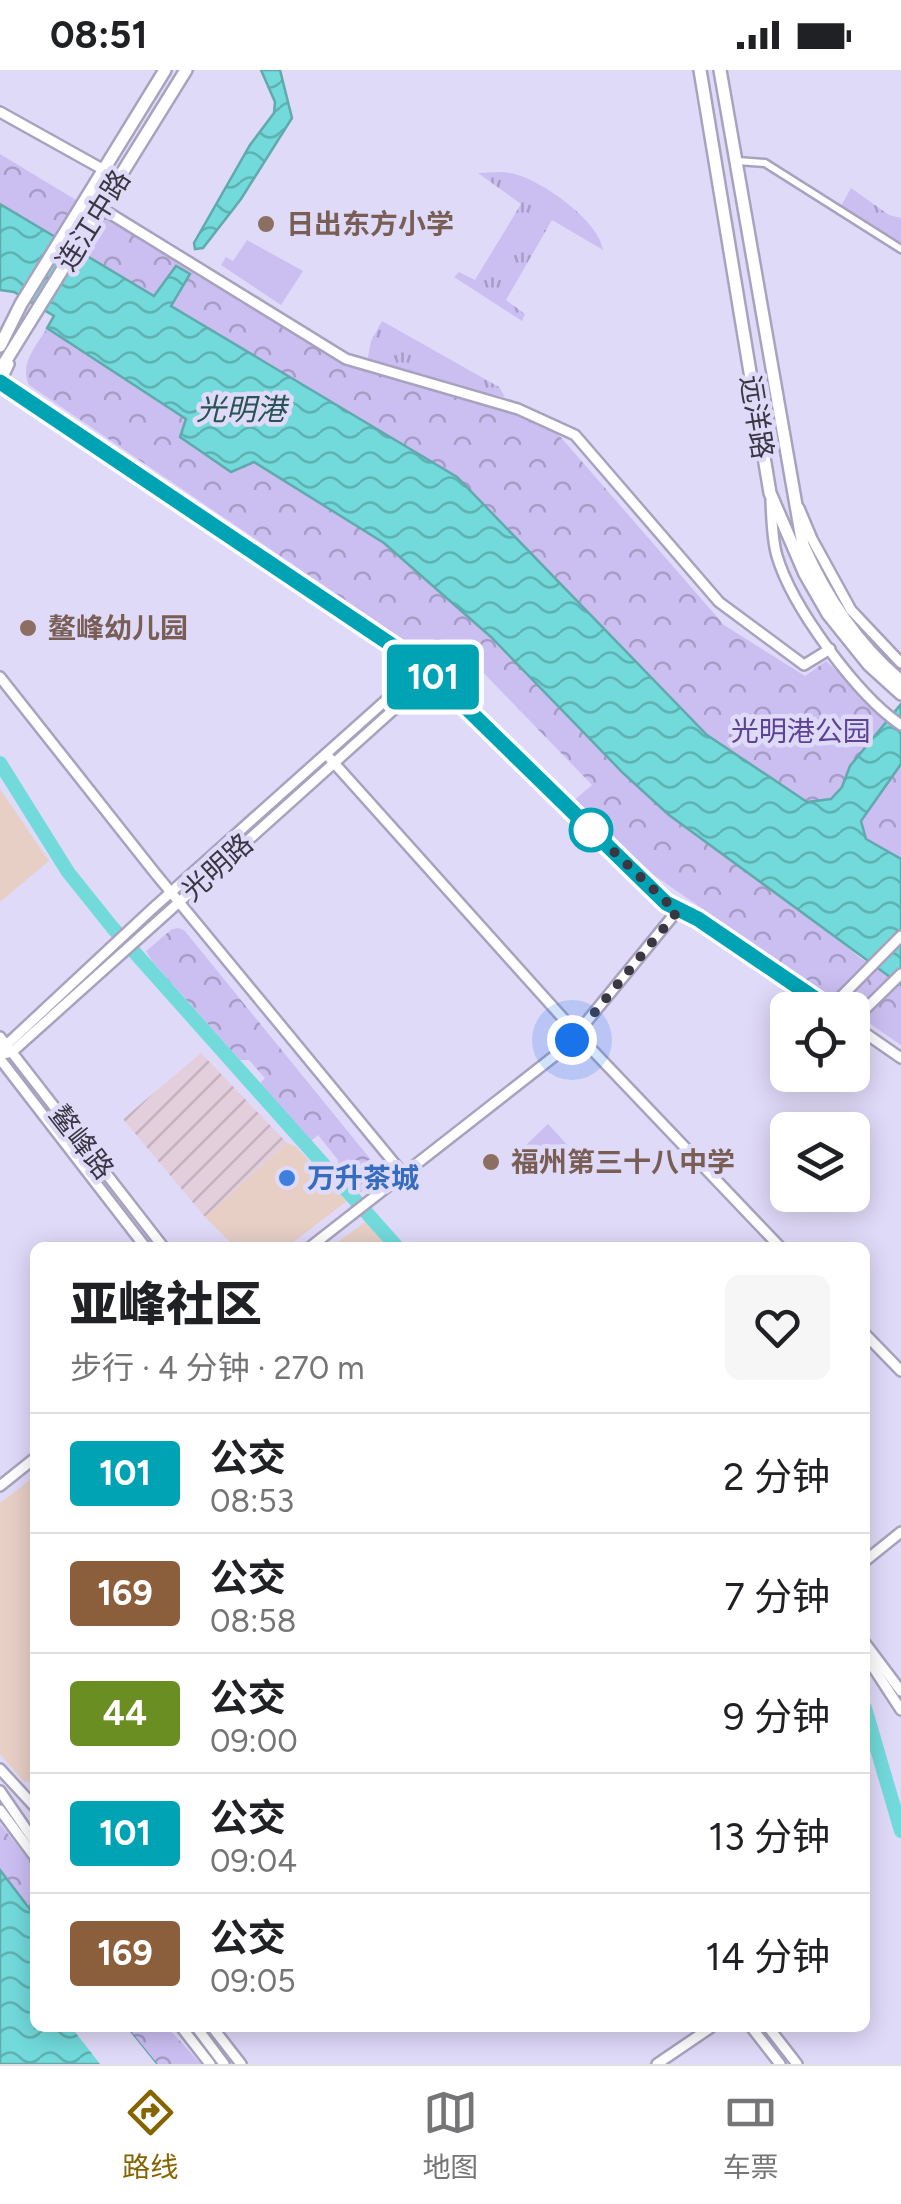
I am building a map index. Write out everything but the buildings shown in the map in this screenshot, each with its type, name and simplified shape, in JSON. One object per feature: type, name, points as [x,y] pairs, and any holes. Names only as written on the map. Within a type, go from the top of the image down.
[{"type":"highway","name":"连江中路","points":[[2,341],[165,70]]},
{"type":"highway","name":"连江中路","points":[[0,370],[186,70]]},
{"type":"highway","name":"远洋路","points":[[700,70],[770,493]]},
{"type":"highway","name":"远洋路","points":[[720,70],[791,492]]},
{"type":"highway","points":[[791,492],[803,546],[814,570],[872,661],[901,681]]},
{"type":"highway","points":[[770,493],[816,595],[901,694]]},
{"type":"street","points":[[0,112],[104,170]]},
{"type":"street","points":[[734,160],[765,163],[901,250]]},
{"type":"street","points":[[101,208],[346,359],[518,409],[575,434],[719,602],[804,665],[830,649]]},
{"type":"street","points":[[18,344],[0,382],[422,668],[677,912],[698,919],[806,992]]},
{"type":"street","name":"远洋路","points":[[791,492],[851,610],[901,663]]},
{"type":"street","name":"远洋路","points":[[770,493],[777,556],[793,590],[854,683],[901,725]]},
{"type":"street","name":"光明路","points":[[3,1050],[121,954],[176,896],[422,668]]},
{"type":"street","name":"光明路","points":[[3,1050],[129,930],[176,896],[334,764],[431,676]]},
{"type":"street","points":[[0,677],[404,1175]]},
{"type":"street","points":[[326,754],[578,1035],[775,1242]]},
{"type":"street","points":[[317,1242],[578,1035],[677,912]]},
{"type":"street","points":[[847,992],[901,936]]},
{"type":"street","points":[[870,1005],[901,974]]},
{"type":"street","points":[[870,1036],[901,1058]]},
{"type":"street","name":"鳌峰路","points":[[3,1050],[142,1242]]},
{"type":"street","name":"鳌峰路","points":[[3,1050],[159,1242]]},
{"type":"street","points":[[870,1339],[901,1370]]},
{"type":"street","points":[[0,1486],[30,1462]]},
{"type":"street","points":[[870,1558],[901,1532]]},
{"type":"street","points":[[870,1650],[901,1691]]},
{"type":"street","points":[[870,1663],[901,1710]]},
{"type":"street","points":[[0,1770],[30,1804]]},
{"type":"street","points":[[0,1791],[19,1827]]},
{"type":"street","points":[[0,1810],[30,1837]]},
{"type":"street","points":[[19,1827],[30,1815]]},
{"type":"street","points":[[185,2032],[210,2064]]},
{"type":"street","points":[[200,2032],[224,2064]]},
{"type":"street","points":[[216,2032],[241,2064]]},
{"type":"street","points":[[657,2064],[704,2032]]},
{"type":"street","points":[[755,2032],[780,2064]]},
{"type":"street","points":[[772,2032],[798,2064]]},
{"type":"shaded area","points":[[0,789],[49,861],[0,902]]},
{"type":"shaded area","points":[[201,1053],[287,1143],[205,1217],[123,1119]]},
{"type":"shaded area","name":"万升茶城","points":[[287,1143],[296,1147],[347,1201],[294,1242],[230,1242],[205,1217]]},
{"type":"shaded area","points":[[365,1222],[383,1242],[338,1242]]},
{"type":"shaded area","points":[[30,1480],[30,1781],[24,1782],[0,1754],[0,1503]]},
{"type":"green space","name":"光明港公园","points":[[0,154],[347,364],[524,415],[558,434],[724,625],[805,676],[826,661],[888,718],[850,766],[842,787],[831,799],[807,802],[707,736],[457,477],[0,204]]},
{"type":"green space","points":[[478,173],[510,173],[551,191],[591,226],[603,250],[552,220],[506,300],[525,314],[522,321],[454,277],[459,272],[475,280],[521,204]]},
{"type":"green space","points":[[851,188],[889,215],[901,218],[901,242],[841,206]]},
{"type":"green space","points":[[247,240],[303,271],[281,305],[221,265],[226,257],[233,261]]},
{"type":"green space","points":[[382,321],[499,387],[505,397],[453,387],[367,362],[371,341]]},
{"type":"green space","points":[[47,328],[384,543],[859,957],[901,985],[901,1045],[870,1024],[870,992],[824,992],[655,876],[573,801],[592,785],[469,658],[445,652],[432,659],[29,385],[27,362]]},
{"type":"green space","name":"光明港公园","points":[[901,764],[901,859],[866,839],[861,820]]},
{"type":"green space","points":[[178,928],[184,930],[376,1166],[377,1180],[361,1192],[338,1170],[338,1160],[318,1135],[311,1141],[260,1083],[265,1078],[249,1060],[240,1060],[152,961],[146,951]]},
{"type":"green space","points":[[548,1124],[573,1151],[551,1172],[526,1145]]},
{"type":"green space","points":[[0,1824],[30,1861],[30,1909],[0,1870]]},
{"type":"green space","points":[[130,2032],[172,2032],[201,2064],[156,2064]]},
{"type":"water","points":[[261,70],[280,70],[292,118],[241,199],[203,248],[195,249],[194,243],[250,145],[274,113],[275,102]]},
{"type":"water","name":"光明港","points":[[0,204],[154,296],[176,266],[190,274],[171,306],[457,477],[707,735],[807,802],[831,799],[842,787],[850,766],[901,704],[901,764],[861,821],[866,839],[901,859],[901,985],[669,815],[491,637],[384,543],[254,462],[231,472],[180,437],[186,419],[47,328],[54,316],[14,292],[0,290]]},
{"type":"water","points":[[0,1870],[30,1909],[30,2032],[130,2032],[156,2064],[0,2064]]},
{"type":"pier","points":[[75,2032],[130,2032],[156,2064],[100,2064]]},
{"type":"waterway","points":[[0,763],[68,872],[112,927],[393,1242]]},
{"type":"waterway","points":[[870,1725],[901,1831]]},
{"type":"bus line","name":"101","points":[[0,382],[396,648],[450,692],[666,903],[677,912],[698,919],[808,992]]},
{"type":"place","name":"日出东方小学","points":[[266,224]]},
{"type":"place","name":"鳌峰幼儿园","points":[[28,628]]},
{"type":"place","name":"福州第三十八中学","points":[[491,1162]]},
{"type":"place","name":"万升茶城","points":[[287,1178]]},
{"type":"route","points":[[572,1040],[677,912],[584,823],[591,830]]}]
